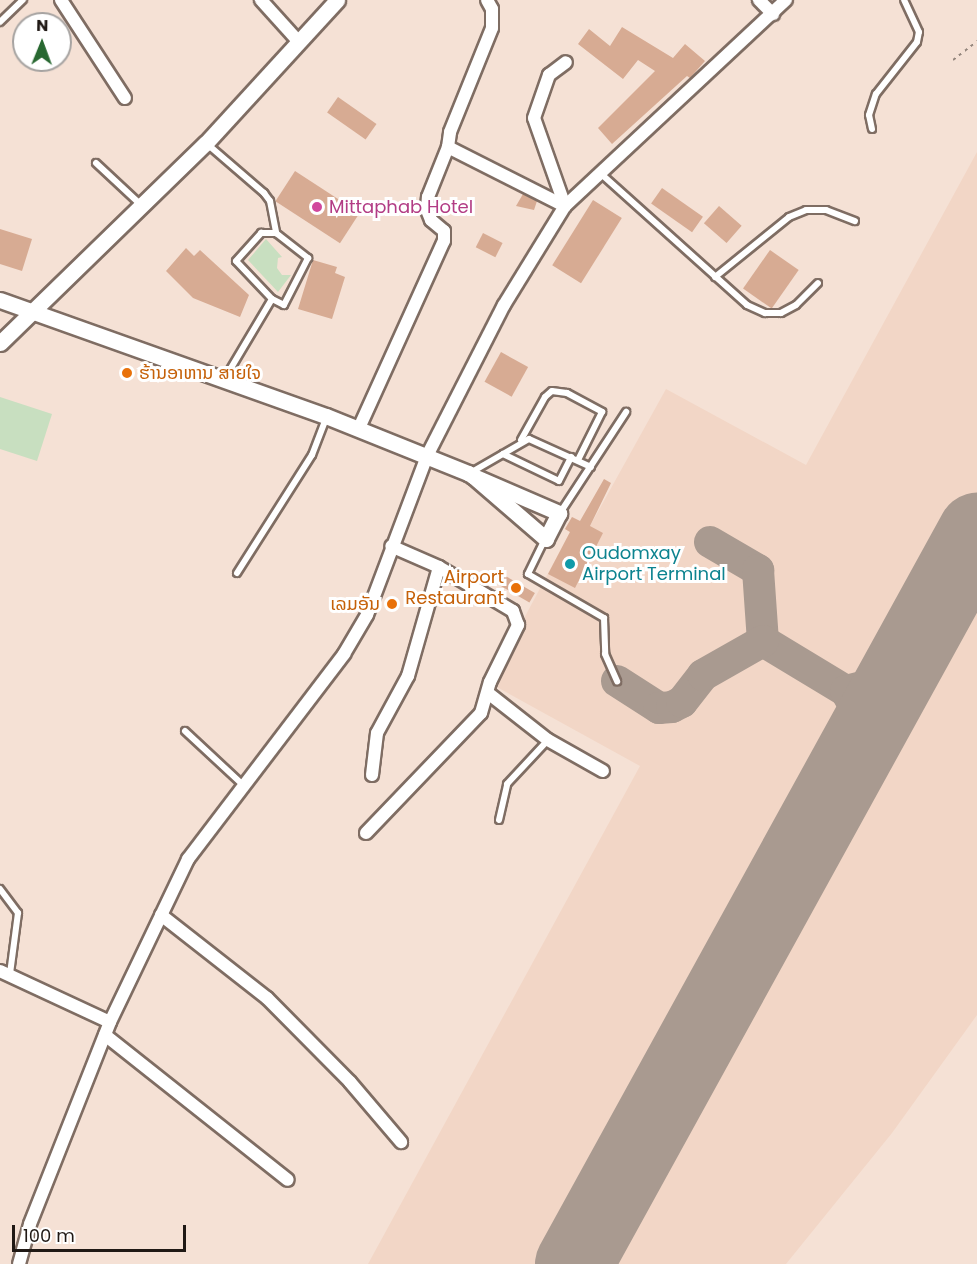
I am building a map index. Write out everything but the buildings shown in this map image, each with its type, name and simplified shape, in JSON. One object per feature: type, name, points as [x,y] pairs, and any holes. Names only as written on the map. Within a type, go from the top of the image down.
[{"type":"street","points":[[61,0],[125,98]]},
{"type":"street","points":[[261,0],[298,41]]},
{"type":"street","points":[[0,343],[206,142],[337,0]]},
{"type":"street","points":[[359,428],[444,241],[444,231],[431,220],[427,210],[428,197],[448,147],[450,132],[492,28],[492,9],[487,0]]},
{"type":"street","points":[[759,0],[773,14]]},
{"type":"street","points":[[19,1264],[30,1224],[110,1022],[188,859],[242,784],[344,654],[367,615],[427,456],[504,305],[565,206],[786,0]]},
{"type":"street","points":[[565,206],[534,118],[549,75],[566,62]]},
{"type":"street","points":[[448,147],[565,206]]},
{"type":"street","points":[[0,300],[359,428],[471,474],[559,513],[546,539],[471,474]]},
{"type":"street","points":[[366,833],[481,713],[518,618],[439,567],[392,546]]},
{"type":"street","points":[[372,775],[377,734],[408,676],[439,567]]},
{"type":"street","points":[[488,693],[548,740],[603,771]]},
{"type":"street","points":[[161,915],[267,998],[350,1082],[401,1143]]},
{"type":"street","points":[[5,973],[110,1022]]},
{"type":"street","points":[[105,1035],[288,1180]]},
{"type":"lane","points":[[0,22],[24,0]]},
{"type":"lane","points":[[872,129],[869,115],[876,94],[917,42],[919,32],[904,0]]},
{"type":"lane","points":[[206,142],[267,196],[276,233]]},
{"type":"lane","points":[[96,163],[141,206]]},
{"type":"lane","points":[[599,172],[747,305],[765,313],[781,314],[796,305],[818,283]]},
{"type":"lane","points":[[716,277],[789,217],[806,210],[826,210],[855,221]]},
{"type":"lane","points":[[261,233],[276,233],[308,258],[284,305],[272,299],[236,261],[261,233]]},
{"type":"lane","points":[[224,380],[272,299]]},
{"type":"lane","points":[[471,474],[521,440],[545,397],[559,390],[602,412],[578,460]]},
{"type":"lane","points":[[559,513],[626,412]]},
{"type":"lane","points":[[237,573],[312,455],[326,416]]},
{"type":"lane","points":[[521,440],[538,441],[591,467]]},
{"type":"lane","points":[[503,454],[559,481],[571,457]]},
{"type":"lane","points":[[546,539],[528,573],[604,618],[605,654],[617,681]]},
{"type":"lane","points":[[184,731],[242,784]]},
{"type":"lane","points":[[499,820],[507,784],[548,740]]},
{"type":"lane","points":[[0,889],[10,898],[19,922],[5,973]]},
{"type":"path","points":[[952,60],[977,41]]},
{"type":"shaded area","points":[[977,152],[977,1015],[892,1133],[786,1264],[368,1264],[640,766],[495,686],[495,673],[570,532],[565,529],[572,517],[590,526],[666,389],[806,465]]},
{"type":"green space","points":[[266,239],[282,257],[278,258],[277,268],[282,275],[291,275],[278,292],[248,260]]},
{"type":"green space","points":[[0,397],[52,414],[37,461],[0,449]]},
{"type":"taxiway","points":[[710,542],[758,570],[763,641]]},
{"type":"taxiway","points":[[763,641],[846,691],[857,711],[862,741]]},
{"type":"taxiway","points":[[617,681],[659,708],[672,707],[682,702],[703,675],[763,641]]},
{"type":"taxiway","points":[[846,691],[883,682],[905,662]]},
{"type":"runway","points":[[574,1264],[977,532]]},
{"type":"place","name":"Mittaphab Hotel","points":[[317,207]]},
{"type":"place","name":"ຮ້ານອາຫານ ສາຍໃຈ","points":[[127,373]]},
{"type":"place","name":"Oudomxay Airport Terminal","points":[[570,564]]},
{"type":"place","name":"Airport Restaurant","points":[[516,588]]},
{"type":"place","name":"ເລມອັນ","points":[[392,604]]}]
